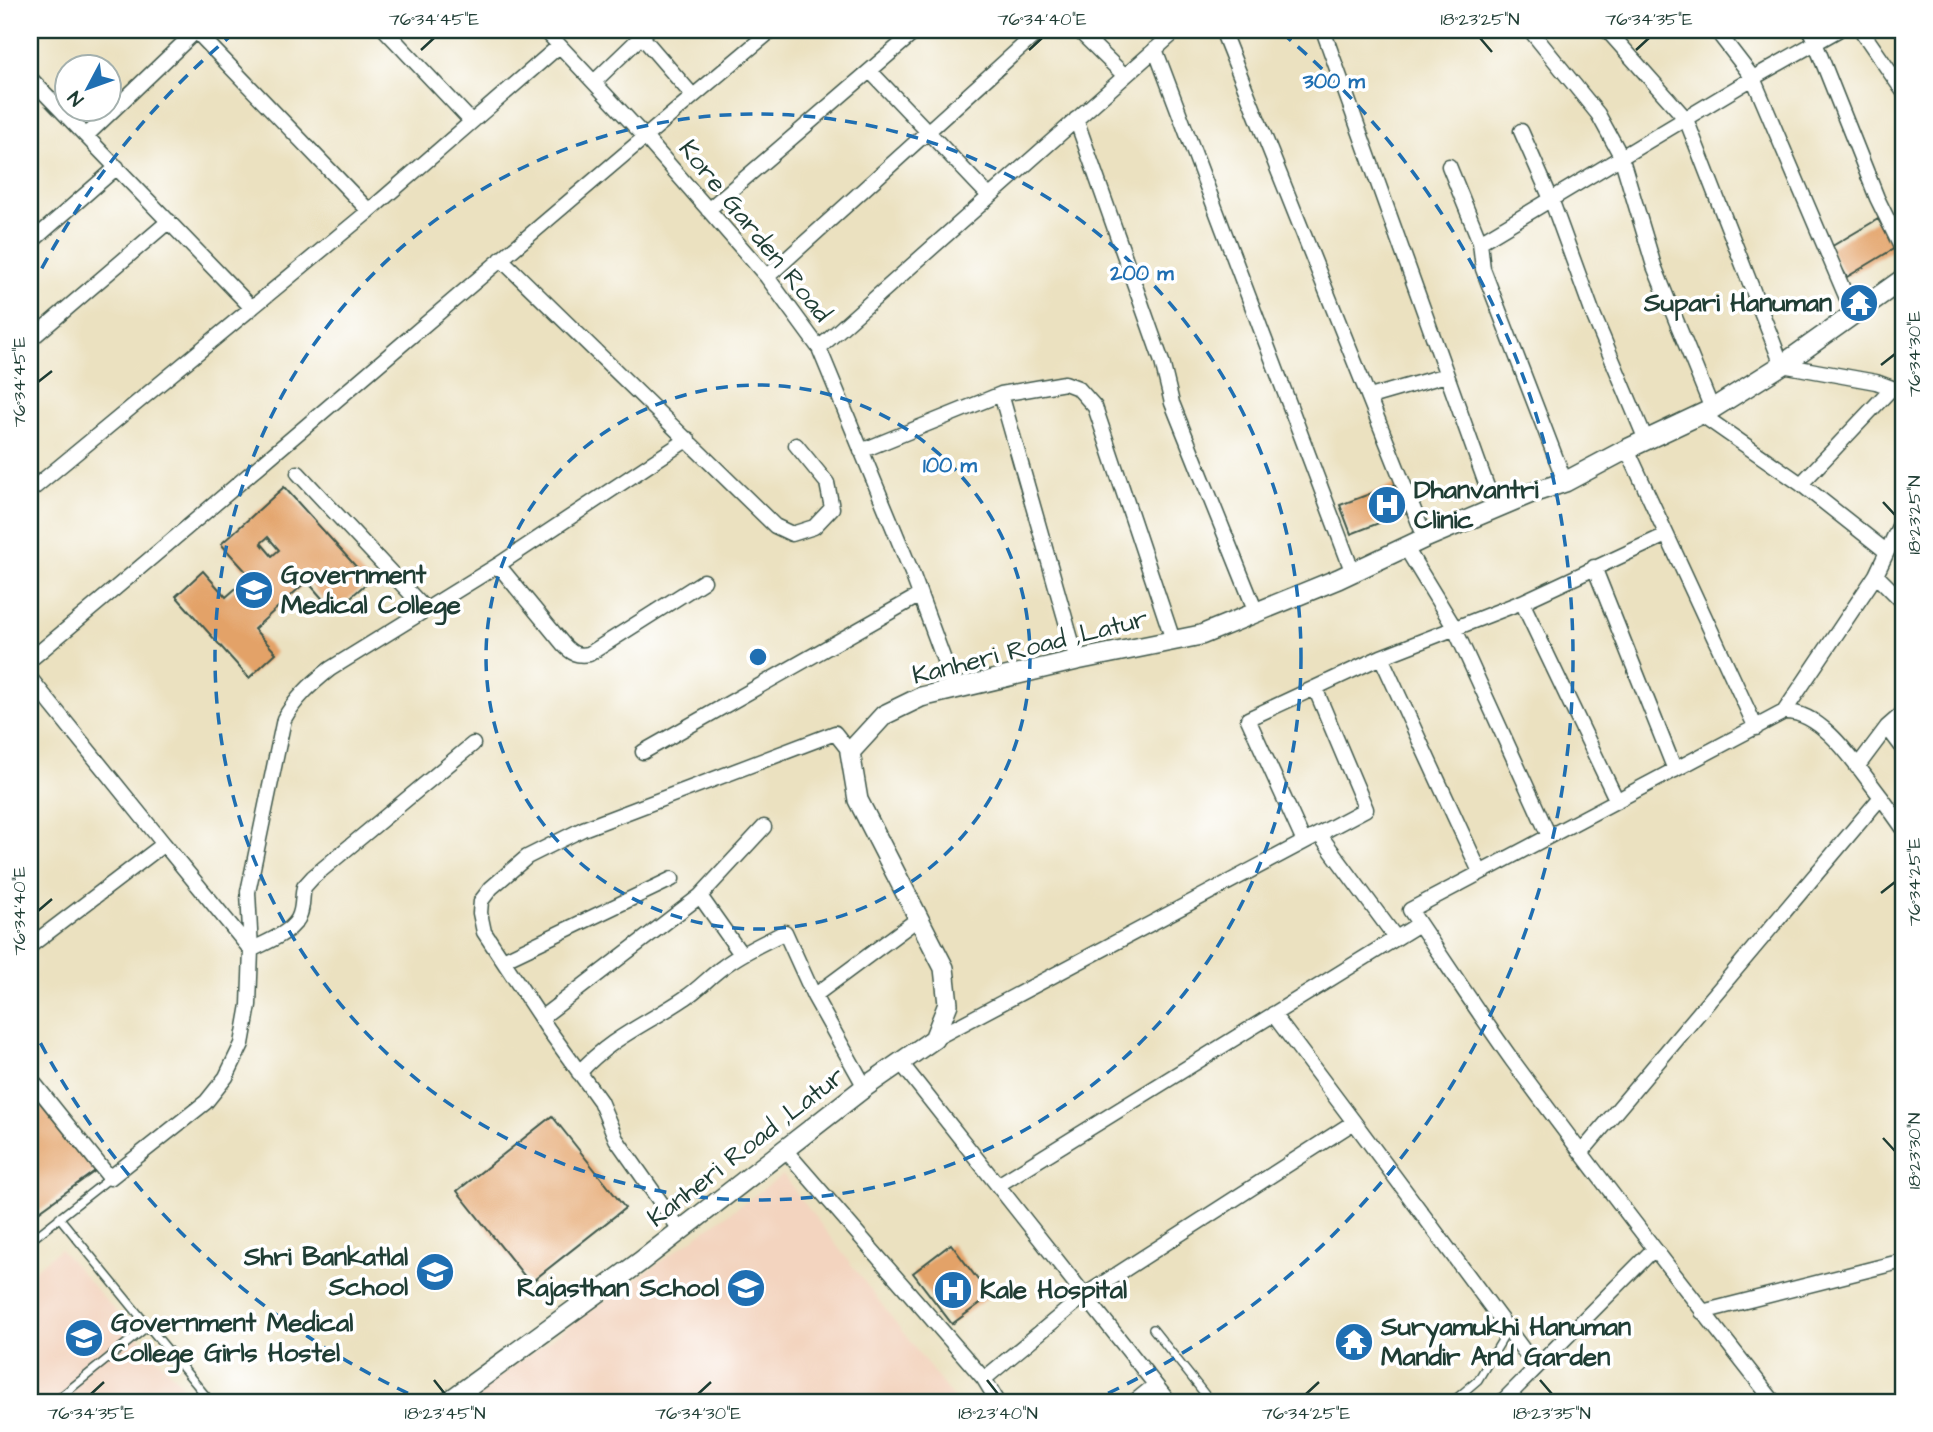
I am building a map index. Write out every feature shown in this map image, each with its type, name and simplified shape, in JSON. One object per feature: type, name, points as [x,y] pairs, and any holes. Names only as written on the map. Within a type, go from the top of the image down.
[{"type":"street","points":[[87,135],[196,30],[369,211]]},
{"type":"street","points":[[385,30],[471,121]]},
{"type":"street","name":"Kore Garden Road","points":[[545,30],[644,136],[767,277],[819,348],[920,595],[955,690]]},
{"type":"street","points":[[30,660],[772,30]]},
{"type":"street","points":[[708,210],[918,30]]},
{"type":"street","points":[[767,277],[1041,30]]},
{"type":"street","points":[[1078,30],[1125,76]]},
{"type":"street","points":[[819,348],[1177,30]]},
{"type":"street","points":[[1222,30],[1425,538]]},
{"type":"street","points":[[1323,30],[1495,509]]},
{"type":"street","points":[[1530,30],[1598,114],[1621,156],[1654,266],[1707,412],[1887,552]]},
{"type":"street","points":[[1607,30],[1686,120],[1782,365],[1875,382],[1898,390],[1801,484]]},
{"type":"street","points":[[1716,30],[1752,78],[1854,315]]},
{"type":"street","points":[[1479,242],[1686,120],[1813,36],[1838,30]]},
{"type":"street","points":[[1861,30],[1903,91]]},
{"type":"street","points":[[594,82],[642,32],[693,96]]},
{"type":"street","points":[[1813,36],[1877,198],[1903,251]]},
{"type":"street","points":[[30,491],[369,211],[559,46]]},
{"type":"street","points":[[1155,49],[1353,573]]},
{"type":"street","points":[[870,71],[989,196]]},
{"type":"street","points":[[30,78],[251,308]]},
{"type":"street","points":[[1076,119],[1162,362],[1172,402],[1256,612]]},
{"type":"street","points":[[1521,131],[1551,199],[1594,314],[1646,440]]},
{"type":"street","points":[[1449,166],[1479,242],[1483,269],[1565,482]]},
{"type":"street","points":[[30,243],[117,167]]},
{"type":"street","points":[[30,340],[169,221]]},
{"type":"street","points":[[501,258],[775,526],[792,534],[814,527],[832,508],[827,483],[796,445]]},
{"type":"street","name":"Kanheri Road ,Latur","points":[[850,752],[884,715],[921,697],[1077,660],[1201,635],[1353,573],[1425,538],[1529,494],[1565,482],[1627,449],[1707,412],[1782,365],[1903,279]]},
{"type":"street","points":[[1370,397],[1446,374]]},
{"type":"street","points":[[862,451],[1001,394],[1065,383],[1078,388],[1095,407],[1173,640]]},
{"type":"street","points":[[1001,394],[1077,660]]},
{"type":"street","points":[[30,1078],[110,1178],[206,1102],[226,1077],[242,1044],[249,1005],[251,950],[248,892],[284,719],[294,701],[311,684],[498,565],[688,439]]},
{"type":"street","points":[[1627,449],[1756,728]]},
{"type":"street","points":[[298,473],[426,610]]},
{"type":"street","points":[[1784,712],[1877,575],[1887,552],[1899,540],[1903,519]]},
{"type":"street","points":[[1304,842],[1248,719],[1381,657],[1522,602],[1666,535]]},
{"type":"street","points":[[1406,548],[1454,627],[1549,836]]},
{"type":"street","points":[[498,565],[563,645],[579,656],[589,654],[704,581]]},
{"type":"street","points":[[1594,568],[1675,770]]},
{"type":"street","points":[[1877,575],[1903,602]]},
{"type":"street","points":[[643,752],[920,595]]},
{"type":"street","points":[[1522,602],[1616,801]]},
{"type":"street","points":[[1381,657],[1480,872]]},
{"type":"street","points":[[30,678],[251,950]]},
{"type":"street","points":[[934,1039],[1366,809],[1315,688]]},
{"type":"street","points":[[1774,1402],[1581,1153],[1511,1058],[1410,911],[1784,712],[1798,711],[1822,724],[1903,828]]},
{"type":"street","points":[[1857,767],[1887,727],[1903,713]]},
{"type":"street","points":[[1887,727],[1903,748]]},
{"type":"street","points":[[681,1231],[616,1139],[600,1101],[484,932],[480,913],[481,901],[491,888],[527,857],[583,829],[835,733],[850,752],[858,800],[944,968],[948,1004],[934,1039]]},
{"type":"street","points":[[251,950],[288,929],[298,920],[304,887],[313,877],[472,744]]},
{"type":"street","points":[[1581,1153],[1881,797]]},
{"type":"street","points":[[541,1018],[700,896],[764,827]]},
{"type":"street","points":[[1319,834],[1396,938]]},
{"type":"street","points":[[30,946],[164,844]]},
{"type":"street","points":[[503,960],[672,879]]},
{"type":"street","points":[[700,896],[741,954]]},
{"type":"street","points":[[814,996],[919,918]]},
{"type":"street","points":[[998,1185],[1419,924]]},
{"type":"street","points":[[579,1073],[620,1036],[686,998],[741,954],[785,932],[814,996],[866,1087]]},
{"type":"street","points":[[1273,1014],[1536,1367]]},
{"type":"street","name":"Kanheri Road ,Latur","points":[[448,1402],[681,1231],[866,1087],[934,1039]]},
{"type":"street","points":[[901,1063],[1169,1402]]},
{"type":"street","points":[[984,1380],[1085,1295],[1354,1122]]},
{"type":"street","points":[[786,1151],[984,1380],[998,1402]]},
{"type":"street","points":[[1502,1402],[1654,1249]]},
{"type":"street","points":[[1702,1312],[1903,1261]]},
{"type":"street","points":[[1134,1402],[1155,1385]]},
{"type":"lane","points":[[30,1241],[110,1178]]},
{"type":"lane","points":[[59,1217],[211,1402]]},
{"type":"lane","points":[[54,1402],[148,1326]]},
{"type":"lane","points":[[1153,1328],[1211,1402]]},
{"type":"lane","points":[[1452,1402],[1478,1380],[1507,1330]]},
{"type":"shaded area","name":"Rajasthan School","points":[[783,1175],[956,1402],[462,1402]]},
{"type":"shaded area","name":"Government Medical College Girls Hostel","points":[[60,1249],[197,1402],[30,1402],[30,1273]]},
{"type":"building","points":[[1878,219],[1895,248],[1847,277],[1829,248]]},
{"type":"building","points":[[1396,484],[1407,512],[1351,534],[1340,505]]},
{"type":"building","points":[[284,487],[369,581],[334,612],[307,581],[254,629],[276,653],[249,678],[176,596],[203,571],[226,597],[250,576],[221,544]],"holes":[[[268,537],[279,550],[272,556],[261,543]]]},
{"type":"building","points":[[30,1090],[95,1171],[30,1218]]},
{"type":"building","points":[[552,1116],[625,1208],[530,1283],[457,1191]]},
{"type":"building","points":[[951,1244],[990,1296],[952,1324],[913,1273]]},
{"type":"place","name":"Supari Hanuman","points":[[1859,303]]},
{"type":"place","name":"Dhanvantri Clinic","points":[[1387,505]]},
{"type":"place","name":"Government Medical College","points":[[254,590]]},
{"type":"place","name":"Shri Bankatlal School","points":[[435,1272]]},
{"type":"place","name":"Rajasthan School","points":[[746,1288]]},
{"type":"place","name":"Kale Hospital","points":[[953,1290]]},
{"type":"place","name":"Government Medical College Girls Hostel","points":[[84,1338]]},
{"type":"place","name":"Suryamukhi Hanuman Mandir And Garden","points":[[1354,1342]]}]
